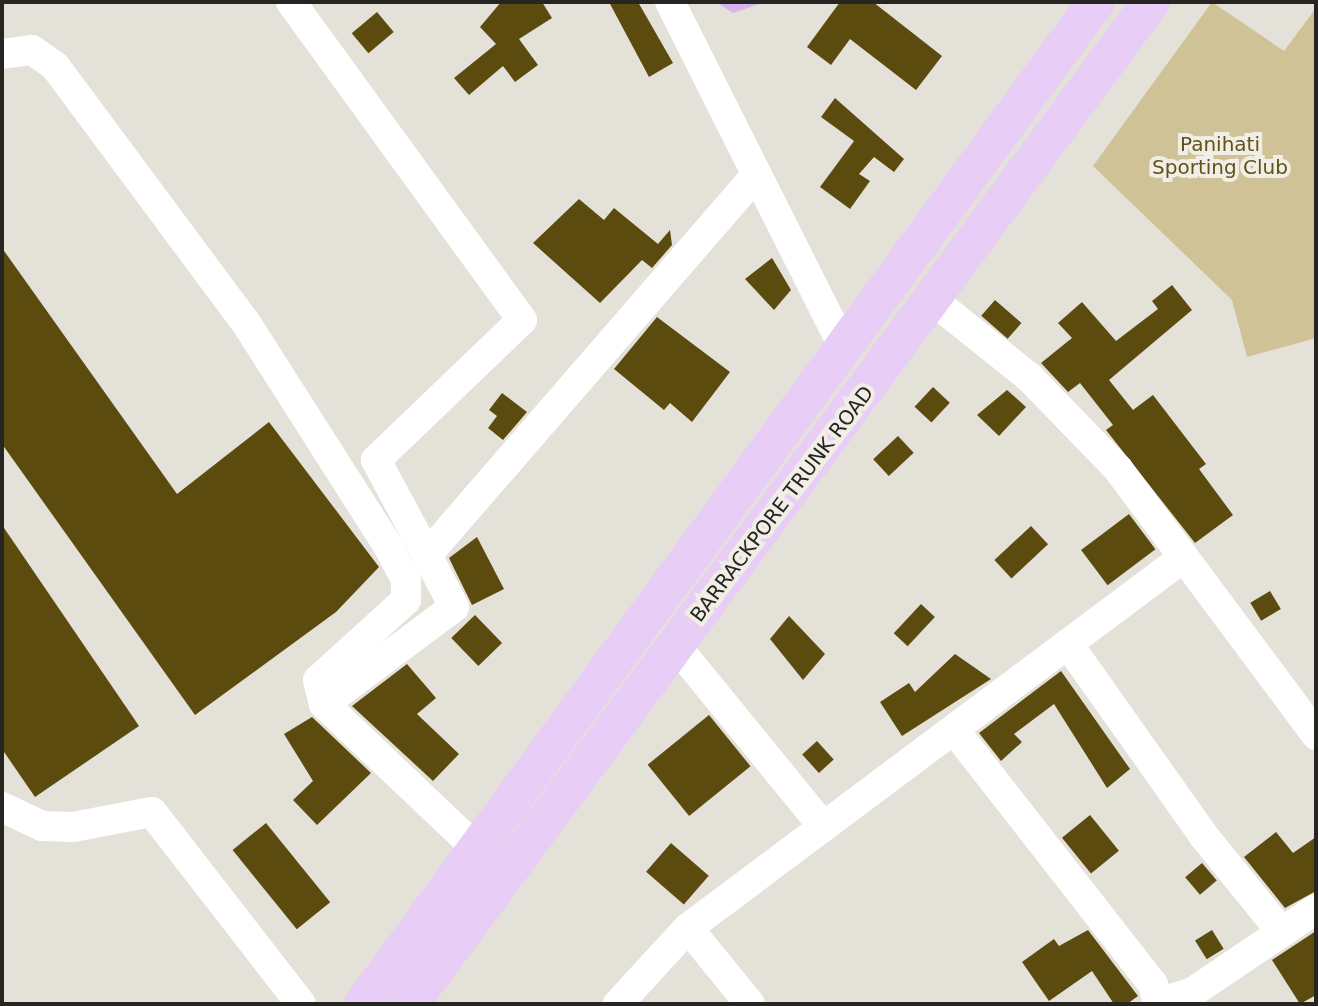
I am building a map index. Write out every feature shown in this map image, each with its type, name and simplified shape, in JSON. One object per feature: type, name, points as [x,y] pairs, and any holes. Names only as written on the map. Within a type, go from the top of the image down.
[{"type":"main road","name":"BARRACKPORE TRUNK ROAD","points":[[363,1004],[845,350],[1096,2]]},
{"type":"main road","name":"BARRACKPORE TRUNK ROAD","points":[[410,1004],[934,301],[1151,2]]},
{"type":"street","points":[[291,2],[522,320],[376,460],[454,607],[324,704]]},
{"type":"street","points":[[670,2],[753,179],[845,350]]},
{"type":"street","points":[[2,54],[32,50],[55,66],[248,326],[406,579],[406,600],[394,615],[318,680],[324,704],[477,849]]},
{"type":"street","points":[[427,555],[753,179]]},
{"type":"street","points":[[934,301],[1029,377],[1118,469],[1316,735]]},
{"type":"street","points":[[618,1004],[688,928],[1184,557]]},
{"type":"street","points":[[1068,644],[1203,835],[1280,930]]},
{"type":"street","points":[[676,646],[822,825]]},
{"type":"street","points":[[955,731],[1153,984],[1158,1004],[1193,992],[1280,930],[1316,909]]},
{"type":"street","points":[[2,807],[42,826],[73,827],[152,812],[301,1004]]},
{"type":"street","points":[[688,928],[750,1004]]},
{"type":"green space","name":"Panihati Sporting Club","points":[[1212,2],[1284,51],[1316,8],[1316,338],[1247,357],[1232,300],[1093,166]]},
{"type":"shaded area","points":[[716,2],[765,2],[733,13]]},
{"type":"building","points":[[501,2],[542,2],[552,18],[519,39],[538,65],[515,82],[503,66],[469,95],[454,78],[496,44],[480,27]]},
{"type":"building","points":[[609,2],[638,2],[673,63],[649,77]]},
{"type":"building","points":[[840,2],[873,2],[942,56],[916,90],[850,39],[831,65],[807,47]]},
{"type":"building","points":[[377,12],[394,32],[368,53],[352,33]]},
{"type":"building","points":[[835,98],[904,159],[894,172],[874,157],[859,174],[870,181],[850,209],[820,187],[854,141],[821,117]]},
{"type":"building","points":[[579,199],[604,220],[614,208],[658,244],[670,230],[672,245],[652,268],[642,260],[600,303],[533,243]]},
{"type":"building","points":[[2,248],[177,494],[269,422],[379,567],[336,612],[195,715],[2,444]]},
{"type":"building","points":[[772,258],[791,290],[774,310],[745,279]]},
{"type":"building","points":[[1172,285],[1192,310],[1109,380],[1133,410],[1153,395],[1206,464],[1199,469],[1233,515],[1195,543],[1106,430],[1113,425],[1080,383],[1068,392],[1041,363],[1072,338],[1058,323],[1082,302],[1116,341],[1158,309],[1152,301]]},
{"type":"building","points":[[995,300],[1021,323],[1008,339],[981,316]]},
{"type":"building","points":[[657,317],[730,372],[692,422],[670,403],[664,410],[614,369]]},
{"type":"building","points":[[933,387],[950,403],[931,422],[915,407]]},
{"type":"building","points":[[1007,390],[1026,407],[999,436],[977,415]]},
{"type":"building","points":[[502,393],[527,412],[503,440],[488,428],[497,416],[489,410]]},
{"type":"building","points":[[898,436],[914,453],[889,476],[873,459]]},
{"type":"building","points":[[1129,514],[1155,549],[1108,585],[1081,550]]},
{"type":"building","points":[[2,525],[139,726],[35,797],[2,749]]},
{"type":"building","points":[[1031,526],[1048,544],[1011,578],[994,560]]},
{"type":"building","points":[[477,537],[504,589],[472,605],[449,558]]},
{"type":"building","points":[[1270,591],[1281,609],[1261,621],[1250,603]]},
{"type":"building","points":[[921,604],[935,617],[908,646],[894,633]]},
{"type":"building","points":[[475,615],[502,643],[478,666],[451,638]]},
{"type":"building","points":[[789,616],[825,654],[803,680],[770,639]]},
{"type":"building","points":[[955,654],[991,679],[902,736],[880,702],[909,683],[915,692]]},
{"type":"building","points":[[407,664],[436,698],[417,714],[459,754],[433,781],[352,706]]},
{"type":"building","points":[[1061,671],[1130,769],[1107,788],[1054,704],[1014,734],[1022,742],[1001,761],[979,733]]},
{"type":"building","points":[[709,715],[751,766],[689,816],[648,765]]},
{"type":"building","points":[[312,717],[371,773],[317,825],[293,800],[313,781],[284,734]]},
{"type":"building","points":[[817,741],[834,760],[819,773],[802,754]]},
{"type":"building","points":[[1090,815],[1119,851],[1091,873],[1062,838]]},
{"type":"building","points":[[266,823],[330,902],[297,929],[233,850]]},
{"type":"building","points":[[1276,832],[1293,853],[1316,837],[1316,891],[1285,908],[1244,857]]},
{"type":"building","points":[[671,843],[709,876],[684,904],[646,872]]},
{"type":"building","points":[[1202,863],[1217,881],[1200,895],[1185,877]]},
{"type":"building","points":[[1088,930],[1138,996],[1127,1004],[1114,1004],[1092,971],[1049,1001],[1022,962],[1054,939],[1059,946]]},
{"type":"building","points":[[1212,930],[1224,949],[1207,959],[1195,941]]},
{"type":"building","points":[[1316,931],[1316,995],[1300,1004],[1272,960]]}]
